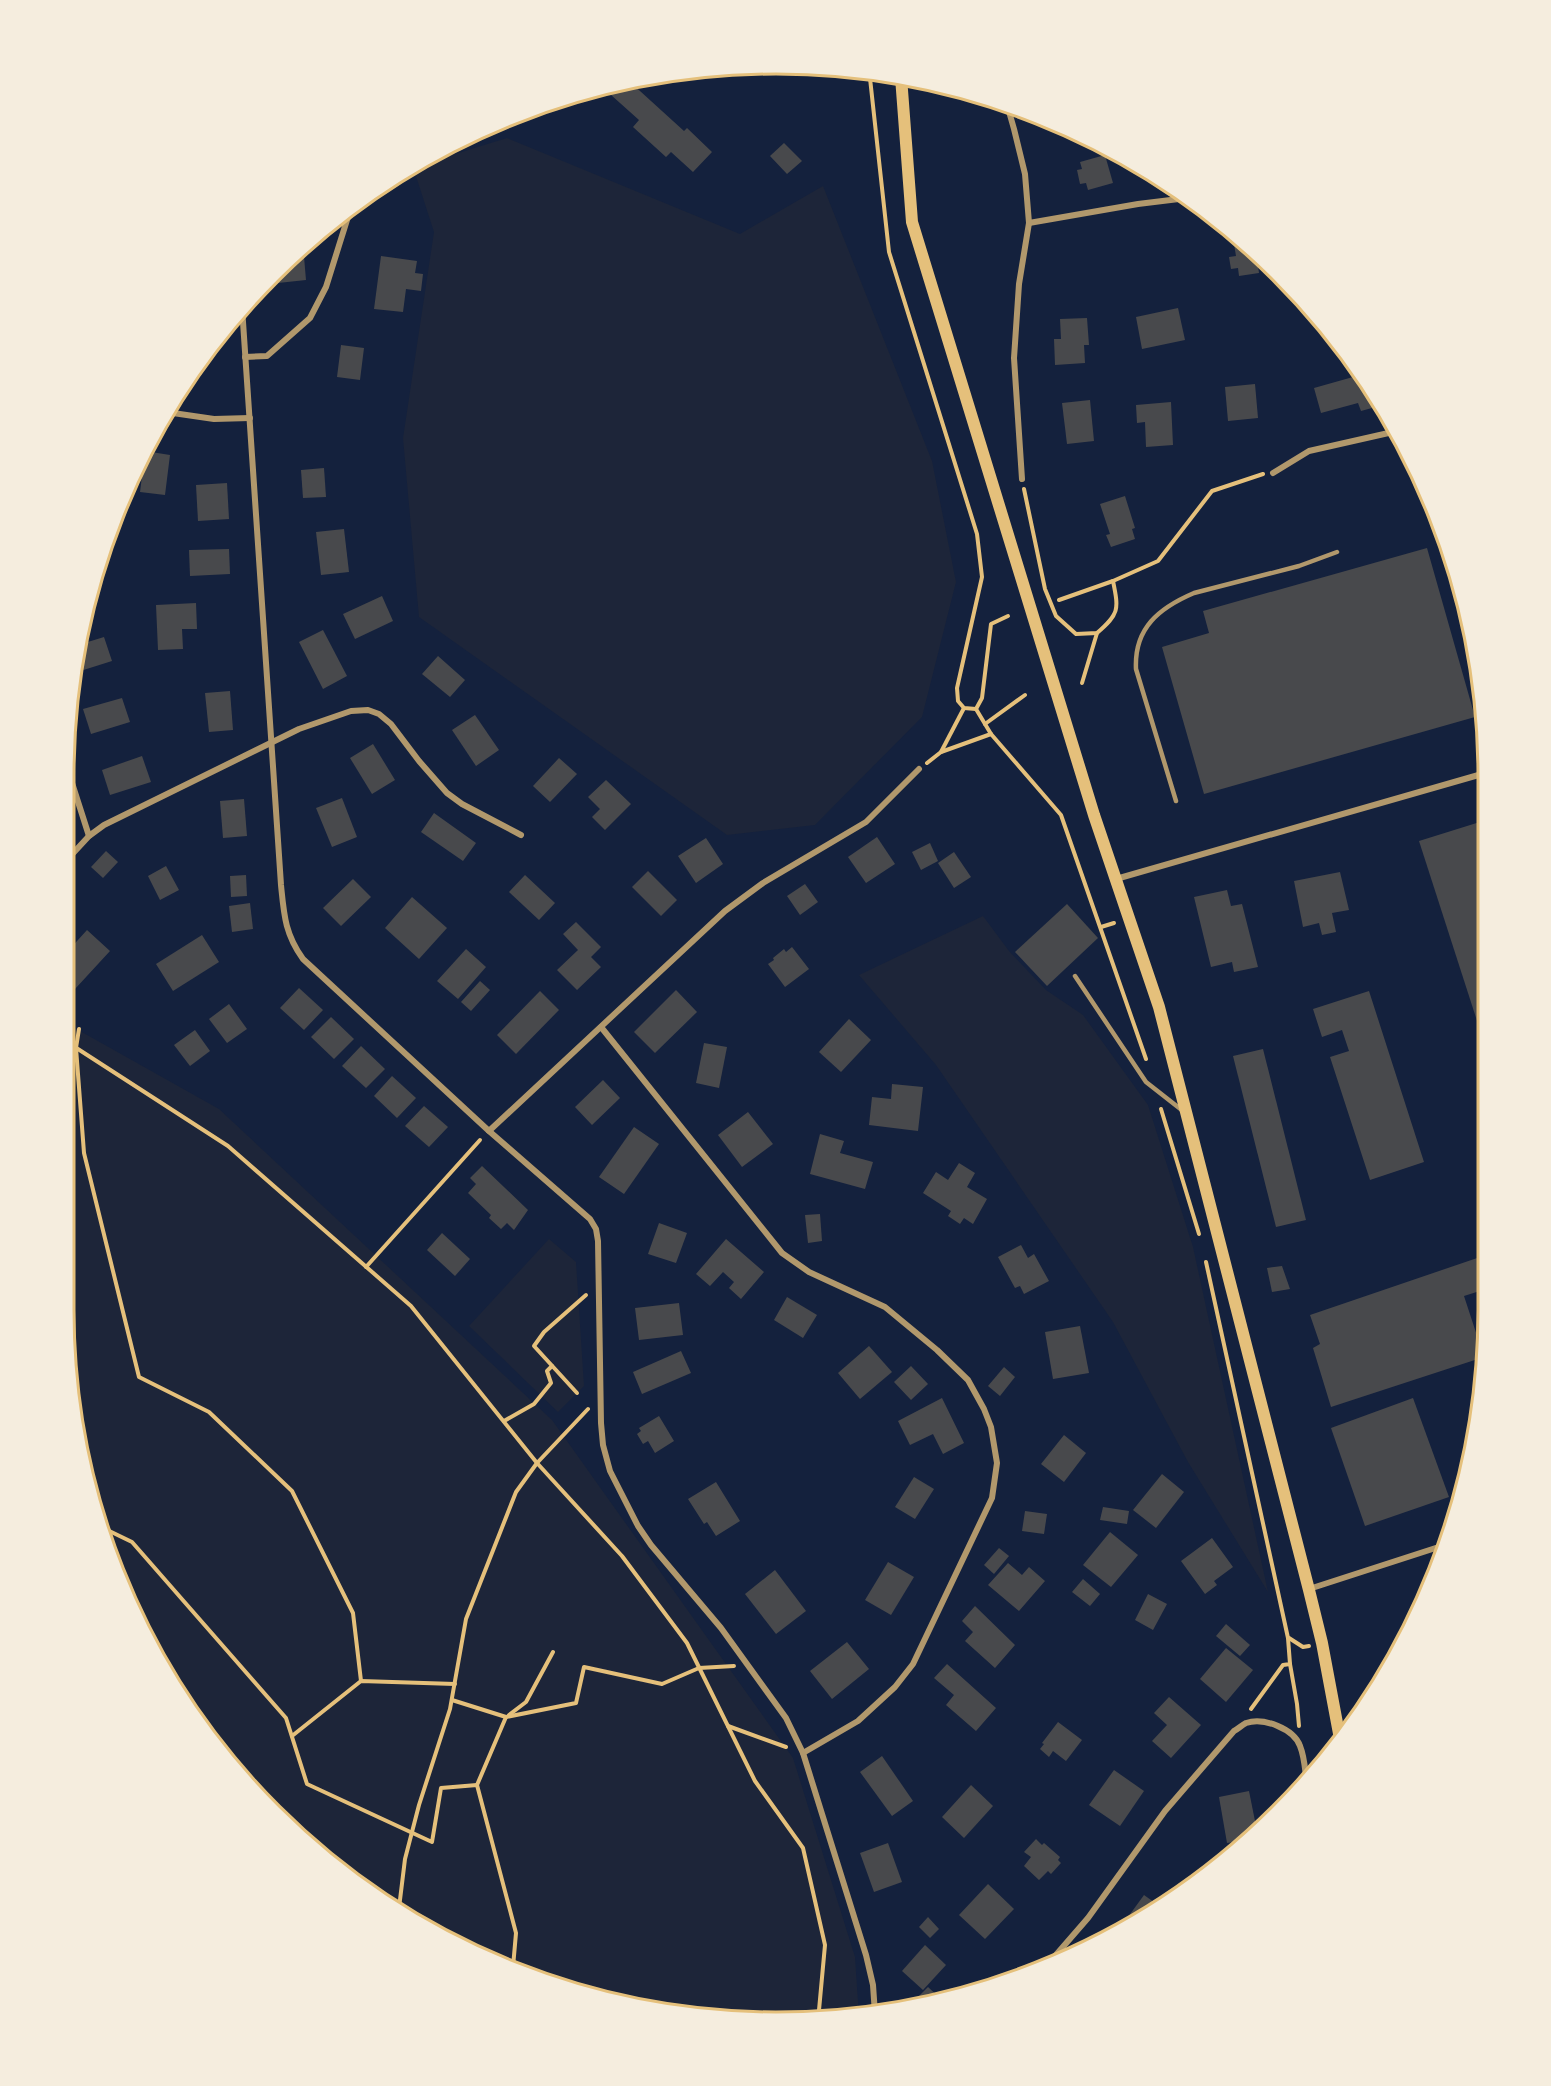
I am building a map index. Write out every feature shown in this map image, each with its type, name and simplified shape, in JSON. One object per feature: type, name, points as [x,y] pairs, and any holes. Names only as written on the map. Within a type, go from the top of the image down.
[{"type":"main road","points":[[902,85],[912,222],[1094,815],[1160,1007],[1309,1590],[1322,1643],[1338,1729]]},
{"type":"street","points":[[1009,114],[1025,174],[1029,223],[1019,284],[1014,358],[1022,479]]},
{"type":"street","points":[[1029,223],[1176,199]]},
{"type":"street","points":[[245,357],[267,356],[310,318],[326,287],[347,220]]},
{"type":"street","points":[[243,318],[281,885],[285,922],[292,944],[303,959],[489,1131],[590,1219],[596,1229],[600,1395],[603,1445],[610,1471],[627,1509],[651,1545],[721,1628],[786,1718],[803,1753],[866,1955],[873,1985],[874,2005]]},
{"type":"street","points":[[175,413],[214,419],[250,418]]},
{"type":"street","points":[[1273,473],[1309,451],[1388,433]]},
{"type":"street","points":[[74,852],[89,836],[104,825],[299,729],[351,711],[368,710],[379,714],[391,723],[419,761],[447,793],[462,804],[521,835]]},
{"type":"street","points":[[489,1131],[725,910],[763,883],[866,822],[919,769]]},
{"type":"street","points":[[1116,879],[1478,775]]},
{"type":"street","points":[[74,789],[89,836]]},
{"type":"street","points":[[601,1027],[782,1253],[809,1272],[885,1307],[937,1350],[968,1380],[984,1408],[991,1427],[997,1463],[992,1498],[913,1664],[895,1687],[858,1721],[803,1753]]},
{"type":"street","points":[[1309,1590],[1435,1548]]},
{"type":"street","points":[[1058,1953],[1088,1918],[1165,1811],[1234,1731],[1247,1723],[1260,1722],[1292,1734],[1301,1748],[1305,1771]]},
{"type":"lane","points":[[1176,801],[1136,669],[1138,641],[1145,628],[1159,613],[1194,593],[1299,566],[1337,552]]},
{"type":"lane","points":[[1075,976],[1146,1082],[1187,1114]]},
{"type":"path","points":[[870,81],[889,252],[977,534],[982,577],[957,688],[957,701],[964,708],[976,709]]},
{"type":"path","points":[[1059,600],[1113,581],[1158,561],[1212,491],[1259,475],[1273,473]]},
{"type":"path","points":[[1022,479],[1045,589],[1056,616],[1076,634],[1098,633]]},
{"type":"path","points":[[1082,683],[1098,633],[1113,619],[1118,603],[1113,581]]},
{"type":"path","points":[[976,709],[982,698],[992,624],[1008,616]]},
{"type":"path","points":[[985,724],[1025,695]]},
{"type":"path","points":[[941,752],[964,708]]},
{"type":"path","points":[[976,709],[991,734],[1061,815],[1143,1049],[1199,1235]]},
{"type":"path","points":[[919,769],[941,752],[991,734]]},
{"type":"path","points":[[79,1029],[76,1048],[84,1153],[139,1377],[209,1412],[292,1491],[353,1613],[361,1681]]},
{"type":"path","points":[[76,1048],[228,1146],[411,1306],[537,1462],[622,1556],[687,1643],[755,1780],[803,1848],[825,1945],[819,2011]]},
{"type":"path","points":[[366,1267],[489,1131]]},
{"type":"path","points":[[1205,1258],[1281,1600],[1297,1704],[1301,1748]]},
{"type":"path","points":[[577,1393],[534,1346],[553,1324],[599,1286]]},
{"type":"path","points":[[504,1421],[534,1404],[551,1383],[547,1371],[552,1366]]},
{"type":"path","points":[[400,1903],[405,1859],[419,1805],[452,1700],[466,1619],[516,1492],[537,1462],[600,1395]]},
{"type":"path","points":[[109,1531],[132,1542],[286,1718],[307,1784],[432,1842],[441,1788],[477,1785]]},
{"type":"path","points":[[513,1961],[516,1933],[477,1785],[506,1717],[526,1702],[553,1652]]},
{"type":"path","points":[[1234,1731],[1283,1665],[1290,1664]]},
{"type":"path","points":[[452,1700],[506,1717],[576,1703],[584,1667],[662,1684],[699,1668],[747,1665]]},
{"type":"path","points":[[292,1736],[361,1681],[455,1684]]},
{"type":"path","points":[[728,1726],[803,1753]]},
{"type":"shaded area","points":[[507,138],[740,234],[823,186],[932,461],[956,582],[922,717],[815,825],[727,835],[419,617],[403,438],[434,232],[415,174],[444,157]]},
{"type":"shaded area","points":[[983,916],[1009,951],[1046,990],[1083,1015],[1148,1105],[1193,1247],[1268,1592],[1188,1462],[1113,1322],[936,1065],[859,975]]},
{"type":"shaded area","points":[[74,1028],[219,1109],[552,1420],[793,1758],[855,1957],[858,2007],[821,2011],[730,2011],[639,1999],[594,1989],[507,1959],[465,1940],[385,1894],[313,1838],[279,1807],[248,1773],[192,1701],[168,1662],[127,1579],[97,1492],[87,1447],[75,1356]]},
{"type":"shaded area","points":[[549,1239],[576,1262],[584,1386],[558,1412],[469,1326]]},
{"type":"building","points":[[636,88],[684,131],[687,128],[712,152],[693,172],[671,152],[666,157],[633,127],[639,120],[609,94]]},
{"type":"building","points":[[784,143],[802,161],[787,174],[770,156]]},
{"type":"building","points":[[1105,157],[1113,183],[1088,190],[1086,183],[1080,184],[1077,170],[1082,169],[1080,162]]},
{"type":"building","points":[[1234,245],[1258,266],[1259,273],[1239,276],[1238,268],[1231,269],[1229,257],[1236,256]]},
{"type":"building","points":[[304,256],[306,280],[278,283],[279,279]]},
{"type":"building","points":[[381,256],[417,261],[415,273],[423,274],[421,291],[406,289],[403,312],[374,309]]},
{"type":"building","points":[[1178,308],[1185,340],[1142,349],[1136,317]]},
{"type":"building","points":[[1087,318],[1089,345],[1084,345],[1085,363],[1055,365],[1054,339],[1061,339],[1060,319]]},
{"type":"building","points":[[341,345],[364,348],[360,380],[337,377]]},
{"type":"building","points":[[1353,377],[1372,408],[1361,411],[1358,403],[1321,413],[1314,388]]},
{"type":"building","points":[[1255,384],[1258,418],[1228,421],[1225,387]]},
{"type":"building","points":[[1090,400],[1094,441],[1067,444],[1062,403]]},
{"type":"building","points":[[1171,402],[1173,445],[1146,447],[1145,422],[1137,423],[1136,405]]},
{"type":"building","points":[[153,452],[170,455],[165,495],[140,492],[142,473]]},
{"type":"building","points":[[324,468],[326,497],[303,498],[301,470]]},
{"type":"building","points":[[227,483],[229,519],[198,521],[196,485]]},
{"type":"building","points":[[1125,496],[1135,528],[1132,529],[1135,539],[1111,547],[1106,535],[1110,534],[1100,504]]},
{"type":"building","points":[[344,529],[349,572],[321,575],[316,532]]},
{"type":"building","points":[[1427,548],[1475,717],[1204,794],[1162,647],[1209,633],[1203,611]]},
{"type":"building","points":[[229,549],[230,574],[190,576],[189,550]]},
{"type":"building","points":[[382,596],[393,621],[355,639],[343,614]]},
{"type":"building","points":[[196,603],[197,629],[182,629],[183,649],[158,650],[156,605]]},
{"type":"building","points":[[323,630],[347,676],[323,689],[299,642]]},
{"type":"building","points":[[104,637],[112,661],[82,670],[86,642]]},
{"type":"building","points":[[438,656],[465,680],[450,697],[422,674]]},
{"type":"building","points":[[230,691],[233,730],[209,732],[205,693]]},
{"type":"building","points":[[122,698],[130,722],[91,734],[83,709]]},
{"type":"building","points":[[475,715],[499,750],[476,766],[452,730]]},
{"type":"building","points":[[373,744],[395,780],[372,794],[350,758]]},
{"type":"building","points":[[142,756],[151,782],[110,795],[102,770]]},
{"type":"building","points":[[559,758],[577,774],[550,802],[533,786]]},
{"type":"building","points":[[606,780],[631,804],[605,830],[592,817],[600,809],[588,797]]},
{"type":"building","points":[[342,798],[357,837],[332,847],[316,808]]},
{"type":"building","points":[[244,799],[247,836],[223,838],[220,801]]},
{"type":"building","points":[[434,813],[476,843],[463,861],[421,832]]},
{"type":"building","points":[[1478,823],[1478,1024],[1419,841]]},
{"type":"building","points":[[877,837],[895,864],[866,883],[848,857]]},
{"type":"building","points":[[706,838],[723,864],[696,883],[678,856]]},
{"type":"building","points":[[930,843],[938,861],[921,870],[912,852]]},
{"type":"building","points":[[106,851],[118,862],[103,878],[91,867]]},
{"type":"building","points":[[954,852],[971,877],[954,888],[938,863]]},
{"type":"building","points":[[166,866],[179,890],[160,900],[148,876]]},
{"type":"building","points":[[648,871],[677,900],[661,916],[632,887]]},
{"type":"building","points":[[1340,872],[1349,910],[1332,913],[1336,932],[1322,935],[1319,923],[1303,927],[1294,881]]},
{"type":"building","points":[[246,875],[247,896],[231,897],[230,876]]},
{"type":"building","points":[[525,875],[555,903],[539,920],[509,892]]},
{"type":"building","points":[[353,879],[371,897],[341,926],[323,908]]},
{"type":"building","points":[[805,884],[818,902],[800,915],[787,896]]},
{"type":"building","points":[[1227,890],[1231,906],[1242,904],[1258,967],[1234,972],[1232,962],[1211,967],[1194,897]]},
{"type":"building","points":[[412,897],[447,928],[419,959],[385,928]]},
{"type":"building","points":[[250,903],[253,929],[232,932],[229,906]]},
{"type":"building","points":[[1067,904],[1098,938],[1047,986],[1015,952]]},
{"type":"building","points":[[576,922],[601,947],[591,957],[601,967],[577,990],[557,970],[578,950],[563,934]]},
{"type":"building","points":[[87,930],[110,951],[75,989],[74,988],[74,944]]},
{"type":"building","points":[[202,935],[219,962],[173,991],[156,964]]},
{"type":"building","points":[[792,947],[809,969],[785,987],[768,964],[784,949],[786,952]]},
{"type":"building","points":[[466,949],[486,967],[458,999],[437,981]]},
{"type":"building","points":[[480,981],[490,990],[471,1011],[461,1002]]},
{"type":"building","points":[[299,988],[323,1010],[304,1030],[280,1008]]},
{"type":"building","points":[[676,990],[697,1012],[655,1053],[634,1032]]},
{"type":"building","points":[[540,991],[559,1010],[516,1054],[497,1035]]},
{"type":"building","points":[[1369,991],[1424,1162],[1370,1180],[1330,1057],[1349,1051],[1342,1030],[1322,1037],[1313,1009]]},
{"type":"building","points":[[229,1004],[247,1029],[227,1043],[209,1019]]},
{"type":"building","points":[[331,1017],[354,1039],[334,1059],[311,1037]]},
{"type":"building","points":[[849,1019],[871,1040],[841,1072],[819,1052]]},
{"type":"building","points":[[195,1030],[210,1051],[190,1066],[174,1045]]},
{"type":"building","points":[[704,1043],[727,1047],[719,1088],[696,1083]]},
{"type":"building","points":[[361,1046],[385,1069],[366,1088],[342,1066]]},
{"type":"building","points":[[1263,1049],[1306,1220],[1276,1227],[1233,1056]]},
{"type":"building","points":[[392,1076],[416,1098],[397,1118],[374,1096]]},
{"type":"building","points":[[603,1080],[620,1098],[592,1125],[575,1107]]},
{"type":"building","points":[[892,1084],[923,1087],[918,1131],[869,1125],[872,1097],[891,1099]]},
{"type":"building","points":[[424,1106],[448,1127],[429,1147],[405,1126]]},
{"type":"building","points":[[748,1112],[773,1144],[742,1167],[718,1135]]},
{"type":"building","points":[[634,1127],[659,1144],[624,1194],[599,1177]]},
{"type":"building","points":[[820,1134],[844,1141],[840,1153],[873,1162],[865,1189],[810,1174]]},
{"type":"building","points":[[959,1163],[975,1173],[967,1187],[987,1199],[973,1224],[964,1218],[960,1224],[948,1216],[951,1211],[923,1193],[936,1172],[948,1180]]},
{"type":"building","points":[[482,1166],[528,1210],[514,1230],[507,1223],[501,1229],[489,1218],[491,1215],[468,1193],[476,1184],[470,1178]]},
{"type":"building","points":[[820,1214],[822,1241],[808,1243],[805,1215]]},
{"type":"building","points":[[659,1223],[687,1233],[676,1263],[648,1254]]},
{"type":"building","points":[[442,1233],[470,1259],[455,1276],[427,1250]]},
{"type":"building","points":[[726,1239],[764,1272],[741,1299],[729,1288],[734,1282],[723,1272],[710,1286],[696,1274]]},
{"type":"building","points":[[1021,1245],[1028,1258],[1034,1254],[1049,1281],[1024,1294],[1020,1286],[1015,1288],[998,1257]]},
{"type":"building","points":[[1478,1258],[1478,1292],[1464,1296],[1477,1335],[1476,1360],[1331,1407],[1313,1348],[1320,1344],[1310,1315]]},
{"type":"building","points":[[1282,1266],[1290,1289],[1272,1292],[1267,1268]]},
{"type":"building","points":[[787,1297],[817,1315],[803,1338],[774,1320]]},
{"type":"building","points":[[679,1303],[683,1335],[639,1340],[635,1308]]},
{"type":"building","points":[[1080,1326],[1089,1373],[1053,1379],[1045,1332]]},
{"type":"building","points":[[869,1346],[892,1372],[860,1399],[838,1373]]},
{"type":"building","points":[[681,1351],[691,1373],[642,1394],[633,1372]]},
{"type":"building","points":[[911,1366],[928,1384],[911,1400],[894,1382]]},
{"type":"building","points":[[1004,1367],[1015,1377],[1000,1396],[988,1386]]},
{"type":"building","points":[[942,1398],[964,1443],[943,1454],[933,1434],[910,1445],[898,1421]]},
{"type":"building","points":[[1413,1398],[1449,1497],[1365,1526],[1331,1428]]},
{"type":"building","points":[[659,1416],[674,1441],[655,1453],[648,1441],[643,1444],[637,1434],[641,1431],[639,1428]]},
{"type":"building","points":[[1064,1435],[1086,1453],[1064,1482],[1041,1464]]},
{"type":"building","points":[[1162,1474],[1184,1492],[1156,1528],[1133,1510]]},
{"type":"building","points":[[914,1477],[934,1489],[915,1519],[895,1507]]},
{"type":"building","points":[[716,1482],[740,1521],[716,1536],[707,1522],[704,1524],[688,1499]]},
{"type":"building","points":[[1103,1507],[1129,1511],[1127,1524],[1100,1520]]},
{"type":"building","points":[[1025,1511],[1047,1514],[1044,1534],[1022,1531]]},
{"type":"building","points":[[1110,1532],[1138,1555],[1111,1587],[1083,1565]]},
{"type":"building","points":[[1212,1538],[1233,1567],[1214,1581],[1217,1585],[1205,1594],[1181,1561]]},
{"type":"building","points":[[999,1548],[1009,1556],[994,1574],[984,1565]]},
{"type":"building","points":[[888,1562],[914,1577],[891,1615],[865,1600]]},
{"type":"building","points":[[1008,1563],[1022,1575],[1029,1567],[1045,1581],[1019,1611],[988,1585]]},
{"type":"building","points":[[775,1570],[806,1611],[776,1634],[745,1594]]},
{"type":"building","points":[[1083,1579],[1100,1594],[1090,1606],[1072,1592]]},
{"type":"building","points":[[1148,1594],[1167,1604],[1153,1630],[1135,1620]]},
{"type":"building","points":[[975,1606],[1015,1645],[995,1668],[965,1641],[973,1632],[962,1621]]},
{"type":"building","points":[[1226,1624],[1250,1645],[1240,1656],[1216,1636]]},
{"type":"building","points":[[847,1642],[869,1669],[832,1699],[810,1671]]},
{"type":"building","points":[[1226,1648],[1253,1670],[1226,1702],[1200,1679]]},
{"type":"building","points":[[947,1664],[996,1708],[976,1731],[946,1705],[954,1695],[934,1678]]},
{"type":"building","points":[[1169,1697],[1201,1725],[1171,1758],[1152,1741],[1167,1725],[1154,1713]]},
{"type":"building","points":[[1058,1722],[1082,1740],[1066,1761],[1053,1751],[1049,1757],[1040,1749]]},
{"type":"building","points":[[882,1756],[913,1801],[892,1816],[860,1772]]},
{"type":"building","points":[[1114,1770],[1144,1791],[1120,1826],[1089,1805]]},
{"type":"building","points":[[971,1785],[993,1806],[964,1838],[942,1817]]},
{"type":"building","points":[[1249,1791],[1255,1822],[1233,1842],[1227,1843],[1219,1797]]},
{"type":"building","points":[[1036,1839],[1060,1857],[1058,1860],[1061,1863],[1051,1874],[1048,1871],[1039,1880],[1024,1866],[1031,1857],[1024,1852]]},
{"type":"building","points":[[888,1843],[902,1882],[874,1892],[860,1853]]},
{"type":"building","points":[[988,1884],[1014,1909],[985,1939],[959,1915]]},
{"type":"building","points":[[1144,1895],[1153,1902],[1128,1917]]},
{"type":"building","points":[[928,1917],[939,1929],[930,1938],[919,1927]]},
{"type":"building","points":[[925,1945],[946,1965],[923,1990],[902,1971]]},
{"type":"building","points":[[928,1987],[935,1994],[917,1998]]}]
